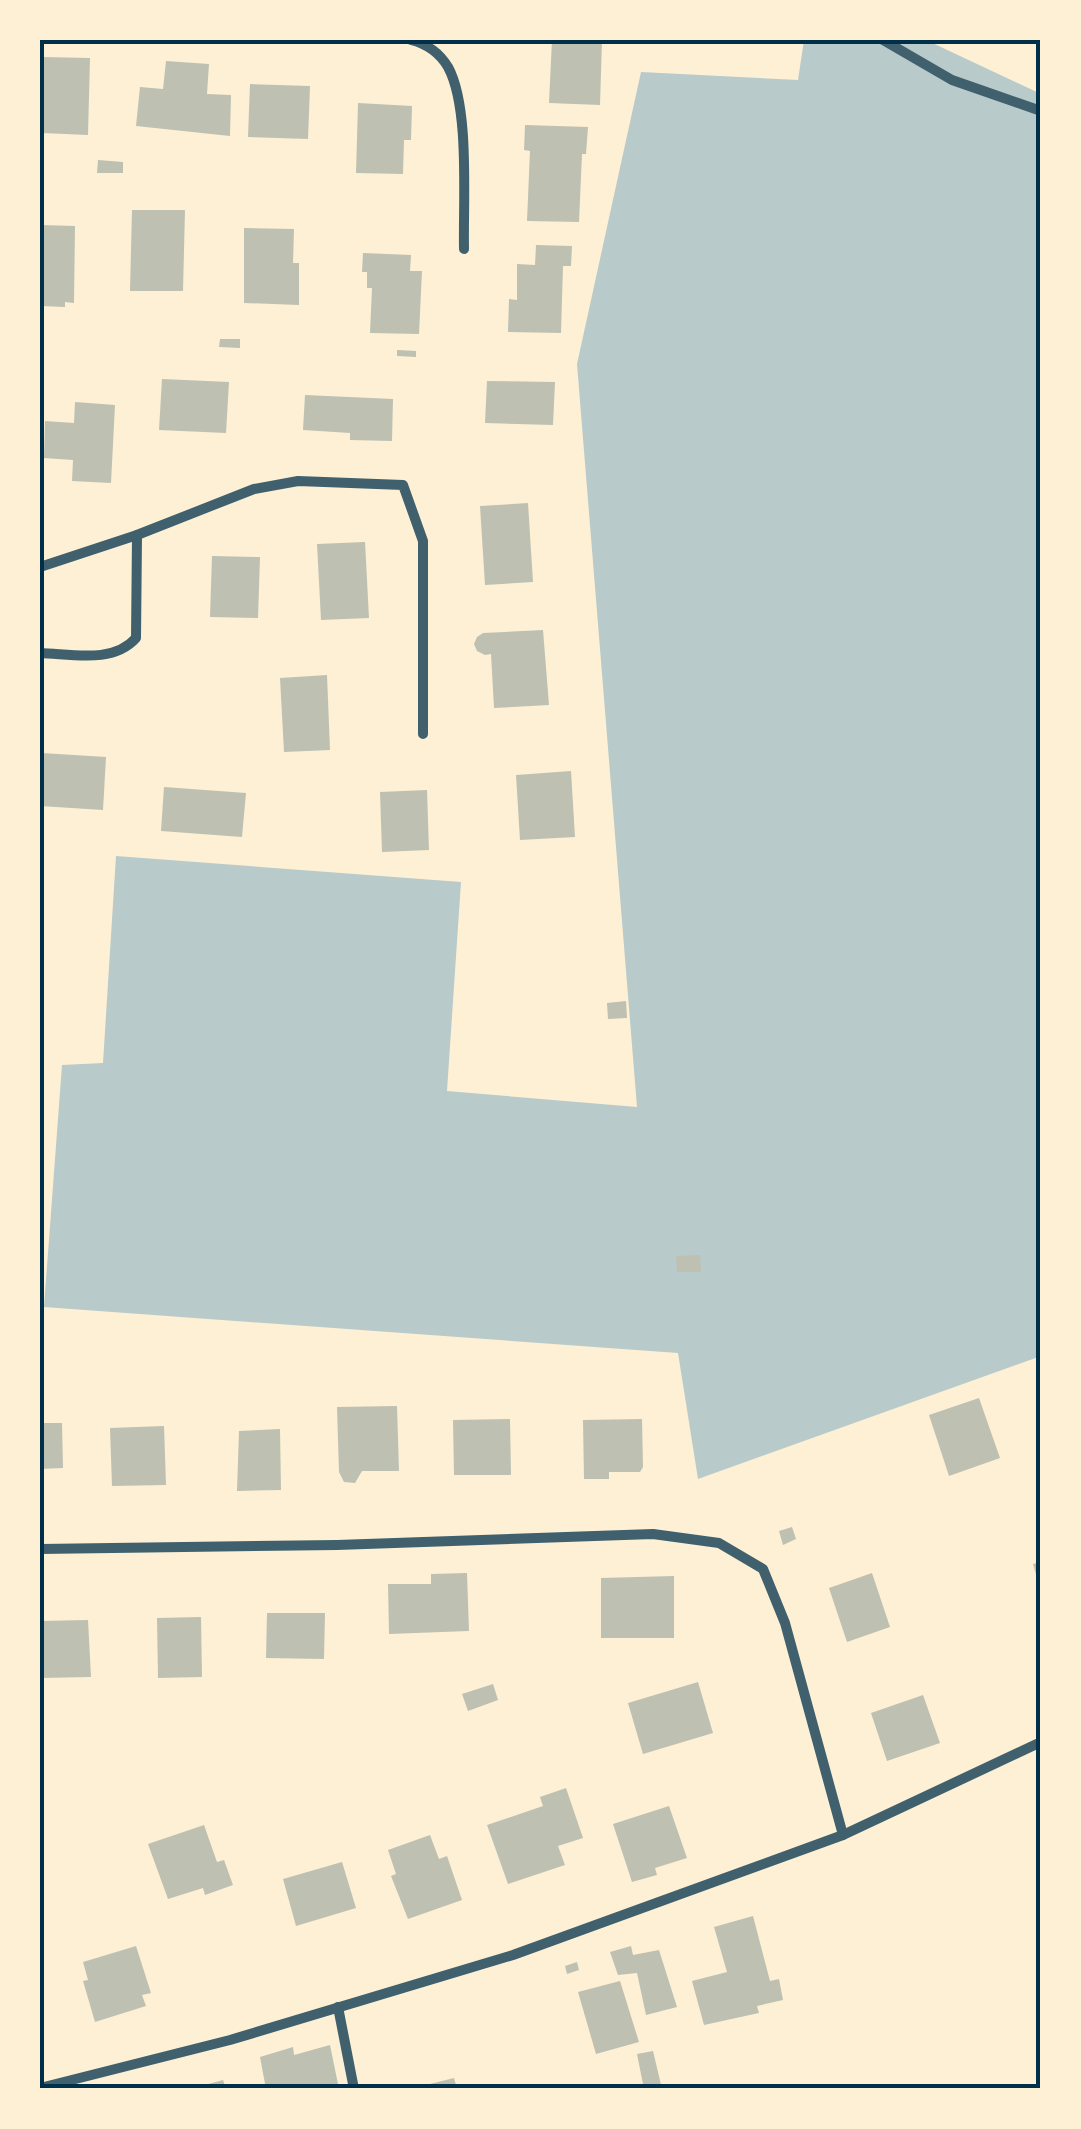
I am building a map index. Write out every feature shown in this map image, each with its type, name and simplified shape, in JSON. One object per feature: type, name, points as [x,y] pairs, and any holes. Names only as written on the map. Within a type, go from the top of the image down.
[{"type":"street","points":[[411,40],[428,44],[447,65],[458,94],[464,249]]},
{"type":"street","points":[[884,40],[952,80],[1041,111]]},
{"type":"street","points":[[40,564],[138,535],[254,490],[298,482],[403,485],[423,541],[423,734]]},
{"type":"street","points":[[40,653],[108,655],[127,649],[136,638],[138,535]]},
{"type":"street","points":[[40,1549],[337,1545],[653,1534],[719,1543],[763,1568],[785,1623],[843,1835]]},
{"type":"street","points":[[40,2088],[230,2040],[513,1954],[843,1835],[1041,1742]]},
{"type":"street","points":[[338,2008],[354,2089]]},
{"type":"shaded area","points":[[804,40],[926,40],[1041,94],[1041,1356],[698,1479],[678,1353],[44,1307],[62,1065],[103,1063],[116,856],[461,882],[447,1091],[637,1107],[577,364],[641,72],[798,80]]},
{"type":"building","points":[[552,40],[602,40],[600,105],[549,103]]},
{"type":"building","points":[[42,57],[90,58],[88,135],[42,133]]},
{"type":"building","points":[[166,61],[209,64],[207,94],[231,95],[230,136],[136,126],[140,87],[163,89]]},
{"type":"building","points":[[250,84],[310,86],[308,139],[248,137]]},
{"type":"building","points":[[358,103],[412,106],[411,140],[404,140],[403,174],[356,173]]},
{"type":"building","points":[[525,125],[588,127],[586,154],[582,154],[579,222],[527,221],[530,151],[524,150]]},
{"type":"building","points":[[98,160],[123,162],[123,173],[97,173]]},
{"type":"building","points":[[132,210],[185,210],[183,291],[130,291]]},
{"type":"building","points":[[40,225],[75,226],[74,303],[65,302],[65,307],[41,306]]},
{"type":"building","points":[[244,228],[294,229],[293,263],[299,263],[299,305],[244,303]]},
{"type":"building","points":[[536,245],[572,246],[571,266],[563,266],[561,333],[508,332],[509,299],[517,300],[517,264],[535,265]]},
{"type":"building","points":[[363,253],[411,255],[410,271],[422,271],[419,334],[370,333],[372,288],[367,288],[367,272],[362,272]]},
{"type":"building","points":[[220,339],[240,339],[240,348],[219,347]]},
{"type":"building","points":[[397,350],[416,351],[416,357],[397,356]]},
{"type":"building","points":[[162,379],[229,382],[226,433],[159,430]]},
{"type":"building","points":[[487,381],[555,382],[553,425],[485,423]]},
{"type":"building","points":[[305,395],[393,399],[392,441],[350,440],[350,433],[303,430]]},
{"type":"building","points":[[75,402],[115,405],[111,483],[72,481],[73,460],[44,458],[45,421],[74,423]]},
{"type":"building","points":[[528,503],[533,582],[485,585],[480,506]]},
{"type":"building","points":[[365,542],[369,618],[321,620],[317,544]]},
{"type":"building","points":[[212,556],[260,557],[258,618],[210,617]]},
{"type":"building","points":[[543,630],[549,705],[494,708],[491,654],[477,651],[477,637],[483,633]]},
{"type":"building","points":[[327,675],[330,750],[284,752],[280,678]]},
{"type":"building","points":[[42,753],[106,757],[103,810],[40,806]]},
{"type":"building","points":[[571,771],[575,837],[520,840],[516,775]]},
{"type":"building","points":[[164,787],[246,793],[242,837],[161,831]]},
{"type":"building","points":[[427,790],[429,850],[382,852],[380,792]]},
{"type":"building","points":[[626,1001],[627,1018],[608,1019],[607,1003]]},
{"type":"building","points":[[700,1255],[701,1272],[677,1272],[676,1256]]},
{"type":"building","points":[[979,1398],[1000,1458],[949,1476],[929,1415]]},
{"type":"building","points":[[397,1406],[399,1471],[362,1471],[355,1483],[344,1482],[339,1472],[337,1407]]},
{"type":"building","points":[[510,1419],[511,1475],[454,1475],[453,1420]]},
{"type":"building","points":[[642,1419],[640,1472],[609,1472],[609,1479],[584,1479],[583,1420]]},
{"type":"building","points":[[40,1423],[62,1423],[63,1468],[40,1469]]},
{"type":"building","points":[[164,1426],[166,1485],[112,1486],[110,1428]]},
{"type":"building","points":[[280,1429],[281,1490],[237,1491],[239,1431]]},
{"type":"building","points":[[792,1527],[796,1539],[783,1545],[779,1531]]},
{"type":"building","points":[[1041,1562],[1041,1587],[1040,1588],[1033,1564]]},
{"type":"building","points":[[467,1573],[469,1631],[389,1634],[388,1584],[431,1584],[431,1574]]},
{"type":"building","points":[[872,1573],[890,1627],[847,1642],[829,1588]]},
{"type":"building","points":[[674,1576],[674,1638],[601,1638],[601,1578]]},
{"type":"building","points":[[267,1613],[325,1613],[324,1659],[266,1658]]},
{"type":"building","points":[[201,1617],[202,1677],[158,1678],[157,1618]]},
{"type":"building","points":[[88,1620],[91,1677],[40,1678],[40,1621]]},
{"type":"building","points":[[698,1682],[713,1733],[643,1754],[628,1703]]},
{"type":"building","points":[[493,1684],[498,1700],[468,1711],[462,1694]]},
{"type":"building","points":[[923,1695],[940,1743],[887,1761],[871,1713]]},
{"type":"building","points":[[566,1788],[583,1838],[558,1846],[565,1865],[508,1884],[487,1825],[543,1806],[540,1797]]},
{"type":"building","points":[[669,1806],[687,1858],[655,1868],[657,1875],[632,1882],[613,1824]]},
{"type":"building","points":[[204,1825],[217,1862],[224,1860],[233,1885],[205,1895],[203,1888],[168,1899],[148,1844]]},
{"type":"building","points":[[430,1835],[439,1859],[447,1856],[462,1900],[408,1919],[391,1876],[396,1874],[388,1850]]},
{"type":"building","points":[[342,1862],[356,1908],[296,1926],[283,1879]]},
{"type":"building","points":[[753,1916],[770,1981],[779,1979],[783,2000],[757,2006],[759,2013],[704,2025],[692,1981],[727,1972],[714,1927]]},
{"type":"building","points":[[136,1946],[151,1993],[142,1995],[146,2006],[95,2022],[83,1981],[88,1980],[83,1962]]},
{"type":"building","points":[[631,1946],[633,1955],[659,1950],[677,2007],[646,2015],[637,1973],[618,1975],[610,1952]]},
{"type":"building","points":[[577,1962],[579,1970],[567,1974],[565,1966]]},
{"type":"building","points":[[620,1981],[639,2042],[596,2054],[578,1992]]},
{"type":"building","points":[[330,2045],[339,2089],[266,2089],[260,2057],[293,2047],[294,2055]]},
{"type":"building","points":[[653,2051],[662,2089],[644,2089],[637,2054]]},
{"type":"building","points":[[454,2078],[457,2089],[414,2089],[414,2088]]},
{"type":"building","points":[[223,2080],[226,2089],[194,2089],[194,2088]]}]
